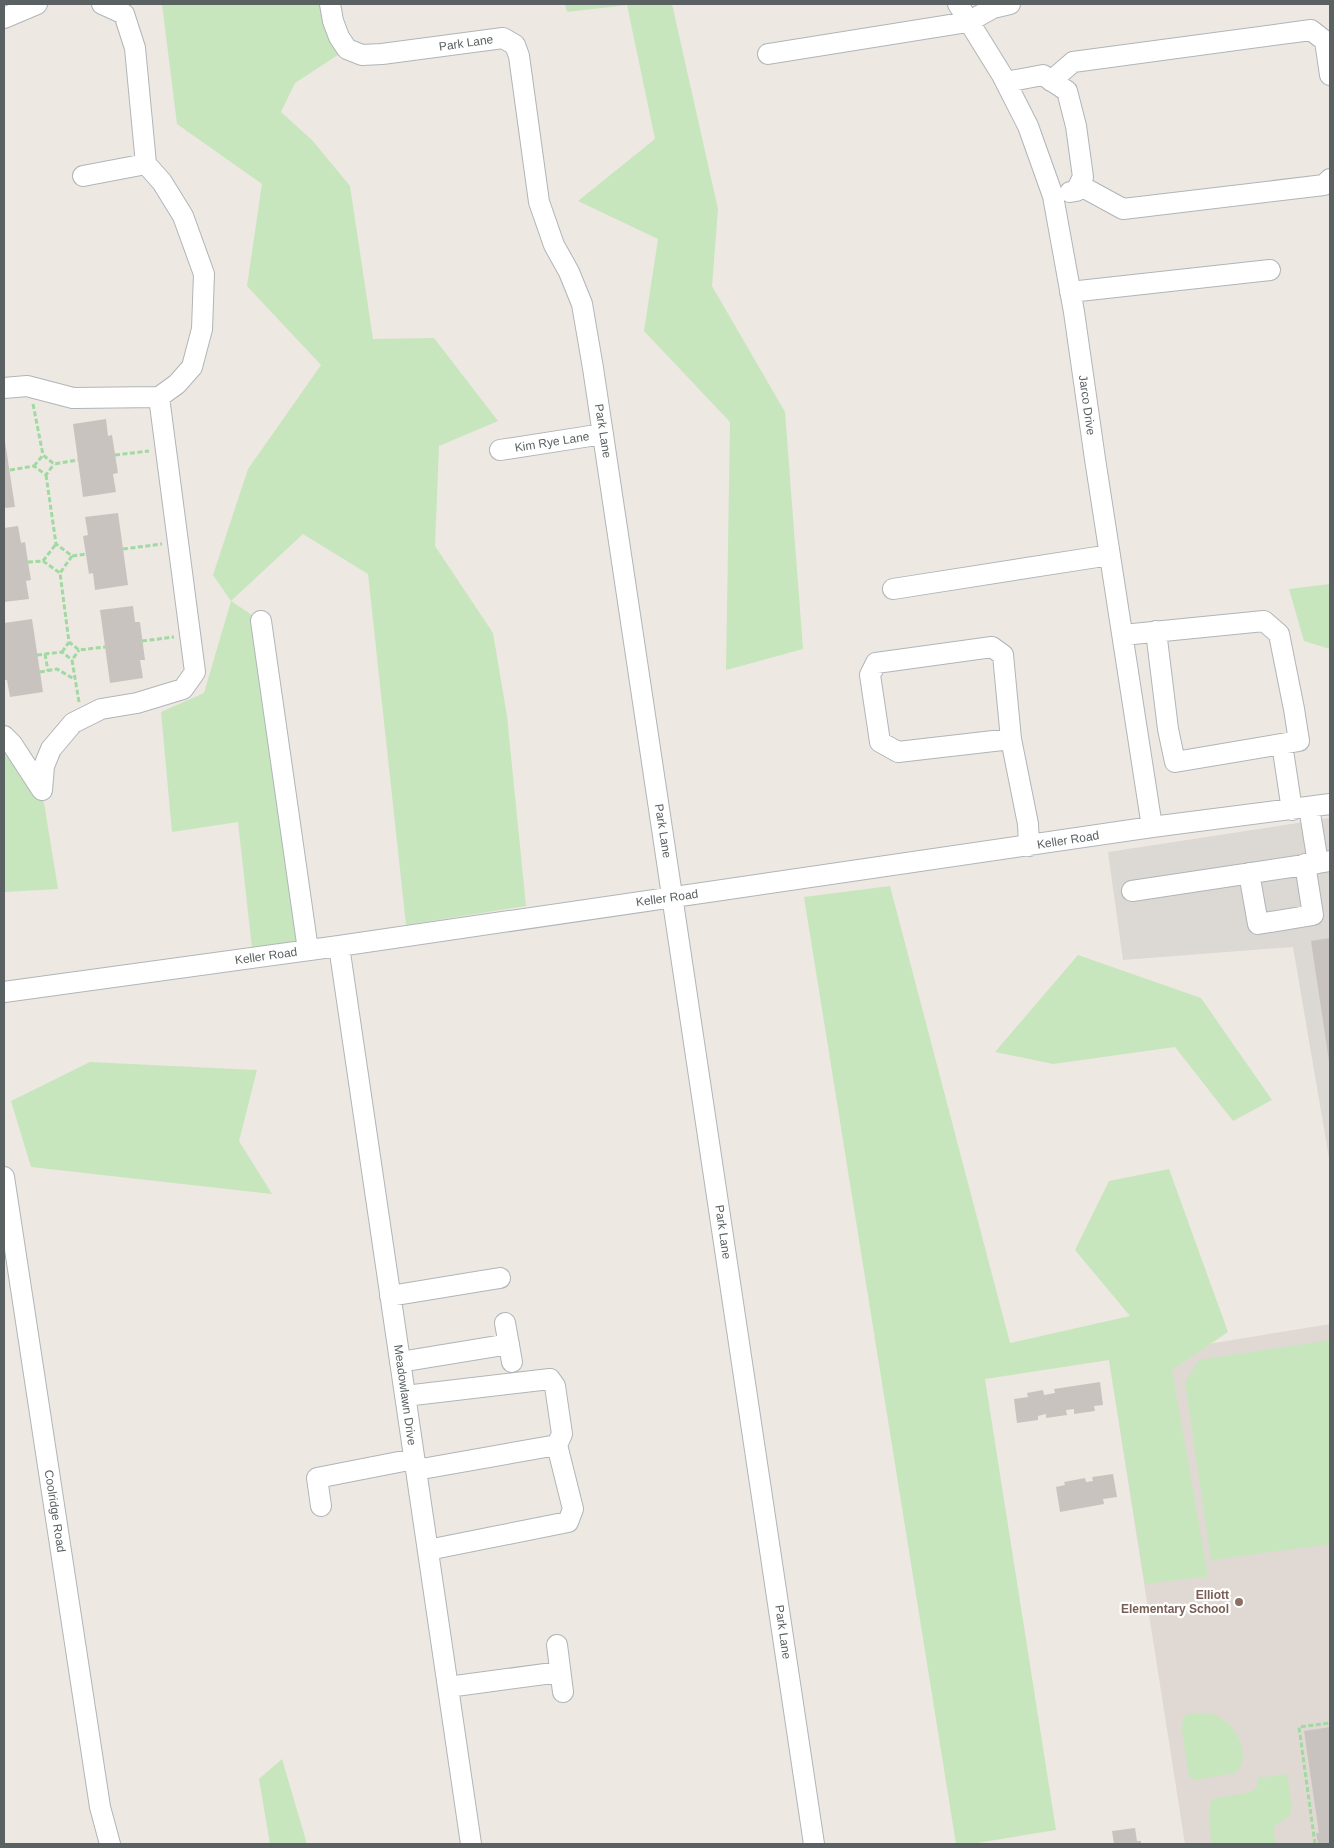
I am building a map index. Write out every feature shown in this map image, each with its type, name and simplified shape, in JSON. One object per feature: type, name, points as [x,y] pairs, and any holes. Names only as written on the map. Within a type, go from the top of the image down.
[{"type":"street","points":[[4,18],[37,4]]},
{"type":"street","points":[[4,388],[29,386],[73,398],[159,397],[177,384],[192,367],[202,330],[204,274],[183,216],[162,182],[146,164],[135,48],[124,14],[102,4]]},
{"type":"street","name":"Park Lane","points":[[330,4],[333,21],[339,37],[347,48],[362,55],[503,38],[515,44],[519,56],[539,202],[554,245],[569,272],[582,304],[673,897],[814,1844]]},
{"type":"street","name":"Jarco Drive","points":[[958,4],[1006,82],[1028,126],[1053,196],[1070,292],[1152,827]]},
{"type":"street","points":[[768,54],[968,22],[993,8],[1010,4]]},
{"type":"street","points":[[1051,81],[1073,62],[1311,30],[1325,40],[1330,75]]},
{"type":"street","points":[[1006,82],[1043,76],[1067,92],[1076,126],[1083,177],[1076,191],[1053,196]]},
{"type":"street","points":[[83,176],[146,164]]},
{"type":"street","points":[[1078,185],[1123,209],[1324,185],[1330,179]]},
{"type":"street","points":[[1070,292],[1270,270]]},
{"type":"street","points":[[4,736],[12,744],[42,790],[44,766],[51,749],[73,723],[101,709],[137,703],[183,689],[195,672],[159,397]]},
{"type":"street","name":"Kim Rye Lane","points":[[500,450],[603,434]]},
{"type":"street","points":[[893,589],[1110,555]]},
{"type":"street","points":[[261,620],[308,950]]},
{"type":"street","points":[[1122,635],[1156,631],[1264,621],[1279,634],[1299,741],[1174,762],[1156,631]]},
{"type":"street","points":[[1011,738],[898,752],[880,742],[870,675],[876,663],[992,647],[1003,655],[1011,738],[1028,824],[1029,846]]},
{"type":"street","points":[[1250,873],[1258,924],[1313,915],[1318,863],[1282,744]]},
{"type":"street","name":"Keller Road","points":[[4,992],[339,946],[1152,827],[1330,804]]},
{"type":"street","points":[[1132,890],[1318,863]]},
{"type":"street","name":"Meadowlawn Drive","points":[[339,946],[471,1844]]},
{"type":"street","name":"Coolridge Road","points":[[4,1177],[100,1807],[110,1844]]},
{"type":"street","points":[[390,1296],[500,1278]]},
{"type":"street","points":[[400,1362],[511,1353],[505,1323]]},
{"type":"street","points":[[405,1396],[550,1380],[555,1386],[562,1434],[557,1445],[573,1509],[568,1522],[428,1550]]},
{"type":"street","points":[[321,1506],[317,1478],[557,1445]]},
{"type":"street","points":[[557,1645],[563,1692]]},
{"type":"street","points":[[448,1687],[560,1672]]},
{"type":"path","points":[[29,386],[43,455],[54,464]]},
{"type":"path","points":[[115,455],[166,448]]},
{"type":"path","points":[[10,470],[34,466],[43,455]]},
{"type":"path","points":[[78,460],[54,464],[46,475],[56,544],[72,556],[86,554]]},
{"type":"path","points":[[34,466],[46,475]]},
{"type":"path","points":[[123,549],[178,542]]},
{"type":"path","points":[[43,561],[56,544]]},
{"type":"path","points":[[62,652],[69,642],[60,573],[72,556]]},
{"type":"path","points":[[28,562],[43,561],[60,573]]},
{"type":"path","points":[[142,641],[190,635]]},
{"type":"path","points":[[69,642],[79,650],[105,647]]},
{"type":"path","points":[[72,660],[79,650]]},
{"type":"path","points":[[37,655],[62,652],[72,660],[82,719]]},
{"type":"path","points":[[46,654],[48,671]]},
{"type":"path","points":[[40,672],[57,669],[75,679]]},
{"type":"path","points":[[1315,1844],[1299,1727],[1330,1723]]},
{"type":"shaded area","points":[[1330,818],[1330,1164],[1293,947],[1123,960],[1108,852]]},
{"type":"shaded area","name":"Elliott Elementary School","points":[[1330,1324],[1330,1844],[1185,1844],[1109,1360]]},
{"type":"green space","points":[[162,4],[330,4],[347,49],[295,83],[281,112],[312,140],[350,186],[373,339],[434,338],[498,421],[439,446],[435,546],[493,633],[507,716],[526,906],[406,925],[368,574],[303,534],[231,601],[213,575],[248,469],[321,365],[247,286],[262,184],[177,124]]},
{"type":"green space","points":[[565,4],[672,4],[718,209],[712,286],[785,412],[803,649],[726,670],[730,422],[644,331],[658,239],[578,201],[655,139],[627,5],[567,12]]},
{"type":"green space","points":[[1330,584],[1330,649],[1304,641],[1289,589]]},
{"type":"green space","points":[[231,601],[261,621],[308,950],[253,957],[238,822],[172,832],[161,712],[204,693]]},
{"type":"green space","points":[[4,736],[42,790],[58,889],[4,892]]},
{"type":"green space","points":[[890,886],[1010,1343],[1130,1316],[1075,1250],[1109,1181],[1169,1169],[1228,1332],[1172,1370],[1208,1576],[1145,1584],[1109,1360],[985,1379],[1056,1830],[971,1844],[956,1844],[804,897]]},
{"type":"green space","points":[[1078,955],[1201,998],[1272,1100],[1233,1121],[1175,1047],[1053,1064],[995,1052]]},
{"type":"green space","points":[[90,1062],[257,1070],[239,1141],[272,1194],[31,1167],[11,1101]]},
{"type":"green space","points":[[1330,1340],[1330,1544],[1211,1560],[1185,1382],[1199,1360]]},
{"type":"green space","points":[[1191,1713],[1218,1716],[1236,1732],[1243,1755],[1242,1763],[1236,1773],[1193,1780],[1189,1777],[1182,1731],[1183,1717]]},
{"type":"green space","points":[[282,1759],[307,1844],[270,1844],[259,1779]]},
{"type":"green space","points":[[1287,1774],[1292,1807],[1290,1815],[1274,1827],[1275,1844],[1212,1844],[1209,1827],[1209,1809],[1213,1799],[1251,1792],[1256,1789],[1258,1778]]},
{"type":"building","points":[[106,419],[108,436],[112,435],[118,473],[113,474],[116,492],[83,497],[73,424]]},
{"type":"building","points":[[4,435],[15,507],[4,508]]},
{"type":"building","points":[[118,513],[128,585],[95,590],[93,573],[89,574],[83,536],[88,535],[85,517]]},
{"type":"building","points":[[18,526],[21,543],[25,542],[31,580],[26,581],[29,599],[4,602],[4,528]]},
{"type":"building","points":[[133,606],[135,622],[140,622],[145,660],[140,660],[143,678],[110,683],[100,610]]},
{"type":"building","points":[[32,619],[43,692],[10,697],[7,680],[4,680],[4,623]]},
{"type":"building","points":[[1330,938],[1330,1061],[1329,1061],[1311,941]]},
{"type":"building","points":[[1100,1382],[1103,1405],[1094,1406],[1095,1411],[1074,1414],[1074,1409],[1066,1410],[1067,1415],[1046,1418],[1046,1414],[1038,1416],[1038,1420],[1017,1423],[1014,1399],[1028,1397],[1027,1393],[1043,1390],[1044,1395],[1055,1393],[1054,1389]]},
{"type":"building","points":[[1113,1474],[1117,1497],[1103,1499],[1104,1504],[1060,1512],[1056,1487],[1065,1485],[1064,1482],[1085,1478],[1086,1482],[1093,1481],[1092,1477]]},
{"type":"building","points":[[1330,1727],[1330,1844],[1318,1844],[1316,1833],[1319,1833],[1304,1731]]},
{"type":"building","points":[[1135,1828],[1137,1841],[1141,1841],[1141,1844],[1114,1844],[1112,1831]]},
{"type":"place","name":"Elliott Elementary School","points":[[1239,1602]]}]
